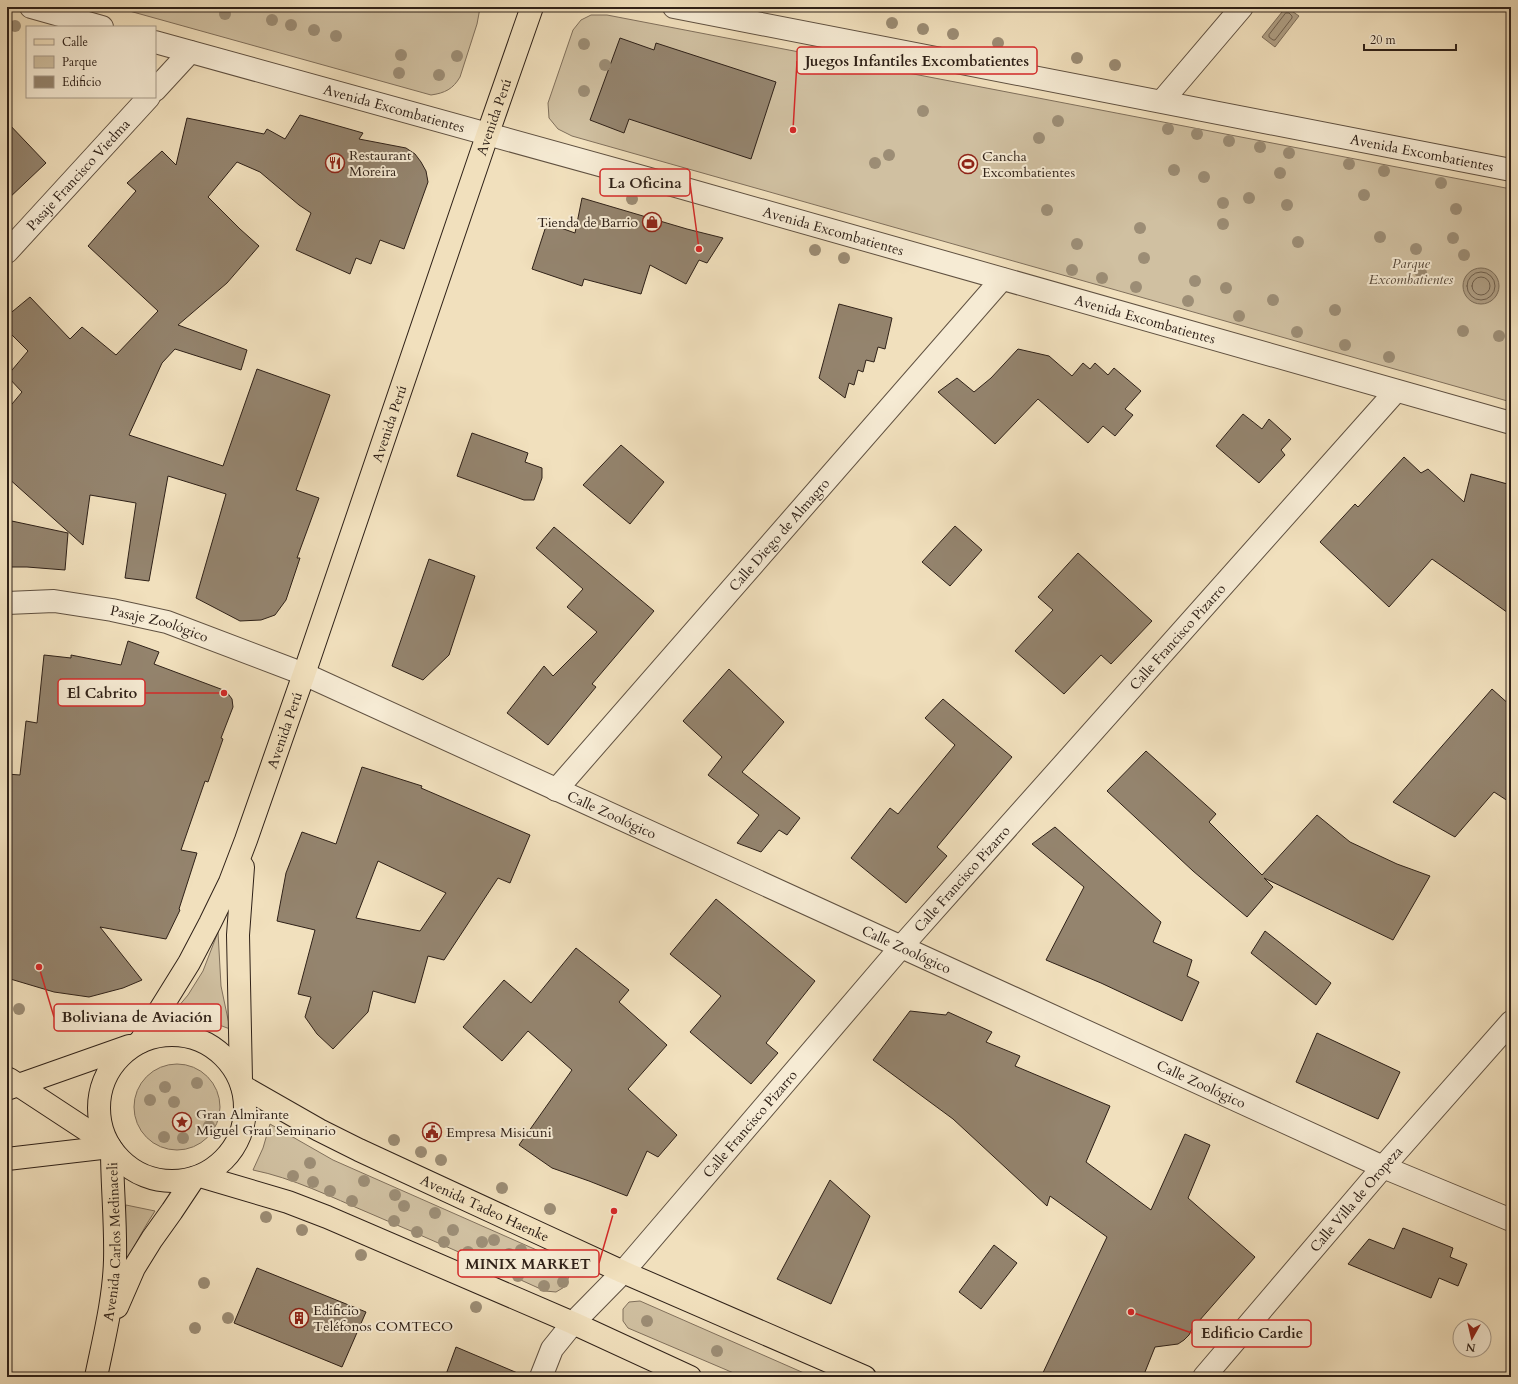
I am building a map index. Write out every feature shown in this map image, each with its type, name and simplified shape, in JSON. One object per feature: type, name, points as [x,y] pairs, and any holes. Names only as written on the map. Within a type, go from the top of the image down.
[{"type":"main road","name":"Avenida Perú","points":[[139,1042],[189,963],[230,882],[246,840],[532,7]]},
{"type":"main road","name":"Avenida Perú","points":[[197,1177],[223,1161],[239,1139],[246,1113],[241,1083],[238,935],[246,840]]},
{"type":"main road","points":[[10,1084],[163,1035],[188,1036],[210,1045],[228,1060],[241,1083]]},
{"type":"main road","points":[[110,1147],[100,1122],[99,1099],[106,1077],[119,1057],[139,1042]]},
{"type":"main road","name":"Avenida Tadeo Haenke","points":[[241,1083],[313,1126],[359,1150],[623,1272],[865,1377]]},
{"type":"main road","points":[[10,1084],[110,1147],[128,1166],[148,1177],[171,1181],[197,1177],[288,1202],[573,1323],[690,1377]]},
{"type":"main road","points":[[7,1159],[110,1147]]},
{"type":"main road","name":"Avenida Carlos Medinaceli","points":[[96,1377],[112,1297],[115,1261],[115,1225],[110,1147]]},
{"type":"main road","name":"Avenida Carlos Medinaceli","points":[[106,1332],[134,1268],[152,1239],[197,1177]]},
{"type":"street","points":[[32,7],[98,26]]},
{"type":"street","name":"Avenida Excombatientes","points":[[674,7],[743,13],[1162,101],[1511,170]]},
{"type":"street","points":[[1162,101],[1242,7]]},
{"type":"street","name":"Avenida Excombatientes","points":[[156,42],[488,133],[1511,423]]},
{"type":"street","points":[[156,89],[190,52]]},
{"type":"street","name":"Pasaje Francisco Viedma","points":[[7,252],[147,98]]},
{"type":"street","name":"Calle Diego de Almagro","points":[[556,790],[1002,278]]},
{"type":"street","name":"Calle Francisco Pizarro","points":[[540,1377],[552,1349],[573,1323],[623,1272],[901,947],[1396,391]]},
{"type":"street","name":"Pasaje Zoológico","points":[[7,603],[54,601],[112,610],[167,622],[304,674]]},
{"type":"street","name":"Calle Zoológico","points":[[304,674],[1383,1167],[1511,1220]]},
{"type":"street","name":"Calle Villa de Oropeza","points":[[1204,1377],[1383,1167],[1511,1022]]},
{"type":"green space","points":[[115,7],[480,8],[477,24],[460,77],[448,90],[431,95]]},
{"type":"green space","name":"Parque Excombatientes","points":[[591,15],[607,15],[1511,189],[1511,402],[572,136],[558,129],[549,118],[548,103],[573,30],[581,20]]},
{"type":"green space","points":[[218,932],[221,986],[230,1029],[203,1019],[173,1013],[188,995],[203,971]]},
{"type":"green space","points":[[177,1064],[185,1065],[201,1071],[213,1083],[219,1099],[219,1115],[213,1131],[201,1143],[185,1149],[177,1150],[169,1149],[153,1143],[141,1131],[135,1115],[134,1107],[135,1099],[141,1083],[153,1071],[169,1065]]},
{"type":"green space","points":[[270,1124],[333,1160],[557,1259],[567,1265],[569,1275],[566,1286],[556,1292],[545,1291],[312,1188],[268,1173],[253,1170],[263,1148]]},
{"type":"green space","points":[[126,1205],[155,1211],[132,1250],[114,1292]]},
{"type":"green space","points":[[640,1301],[813,1377],[743,1377],[628,1328],[623,1321],[623,1309],[629,1302]]},
{"type":"water","points":[[1286,7],[1299,16],[1275,47],[1262,37]]},
{"type":"water","points":[[1485,268],[1494,273],[1498,279],[1498,293],[1494,299],[1485,304],[1477,304],[1468,299],[1464,293],[1463,282],[1468,273],[1474,269]]},
{"type":"building","points":[[620,38],[654,50],[656,43],[776,82],[751,159],[629,119],[624,133],[590,120]]},
{"type":"building","points":[[300,115],[363,133],[359,139],[406,148],[415,154],[421,162],[426,171],[428,182],[404,249],[380,240],[371,264],[356,258],[350,274],[296,250],[311,213],[299,205],[260,172],[237,162],[208,197],[259,246],[227,283],[178,325],[247,350],[241,370],[175,349],[162,363],[129,435],[223,466],[257,369],[330,395],[296,490],[319,498],[297,558],[300,558],[286,600],[275,615],[261,620],[240,621],[196,598],[226,494],[168,476],[149,581],[125,578],[136,503],[90,495],[83,545],[7,477],[7,410],[22,392],[7,376],[28,351],[7,330],[7,316],[30,297],[70,339],[82,327],[116,355],[158,311],[88,246],[136,191],[127,183],[162,151],[176,165],[187,118],[264,134],[267,129],[285,139]]},
{"type":"building","points":[[7,122],[46,163],[7,200]]},
{"type":"building","points":[[582,198],[723,238],[707,263],[699,260],[686,284],[650,265],[641,294],[584,279],[582,286],[532,269],[547,223],[575,233]]},
{"type":"building","points":[[839,304],[892,318],[885,349],[878,347],[874,362],[866,360],[863,372],[858,370],[854,385],[849,383],[845,398],[819,378]]},
{"type":"building","points":[[1018,349],[1049,356],[1072,376],[1083,363],[1090,369],[1095,363],[1108,375],[1114,368],[1141,391],[1125,409],[1133,415],[1115,436],[1103,426],[1088,443],[1038,399],[995,444],[938,392],[957,378],[974,392],[991,378]]},
{"type":"building","points":[[1243,414],[1262,429],[1269,419],[1291,439],[1281,450],[1285,455],[1259,483],[1216,446]]},
{"type":"building","points":[[472,433],[528,453],[525,462],[542,468],[542,478],[534,500],[524,500],[457,476]]},
{"type":"building","points":[[621,445],[664,482],[630,524],[583,485]]},
{"type":"building","points":[[1404,457],[1421,473],[1428,469],[1464,502],[1471,474],[1511,485],[1511,615],[1432,559],[1389,607],[1320,542],[1355,504],[1358,507]]},
{"type":"building","points":[[7,520],[68,533],[65,570],[7,567]]},
{"type":"building","points":[[955,526],[982,550],[950,586],[922,562]]},
{"type":"building","points":[[554,527],[654,611],[592,684],[596,687],[548,745],[507,713],[544,666],[553,676],[597,632],[567,607],[583,589],[536,548]]},
{"type":"building","points":[[1078,553],[1152,621],[1111,664],[1101,655],[1064,694],[1015,651],[1053,610],[1038,597]]},
{"type":"building","points":[[429,559],[475,576],[449,655],[423,680],[392,666]]},
{"type":"building","points":[[128,641],[159,652],[154,664],[226,691],[232,699],[233,707],[221,738],[223,739],[208,782],[205,781],[181,850],[197,853],[179,909],[180,910],[166,939],[100,927],[142,980],[123,988],[89,997],[54,992],[7,978],[7,774],[20,775],[26,721],[37,723],[44,655],[71,658],[71,655],[121,665]]},
{"type":"building","points":[[729,669],[784,722],[742,772],[800,818],[787,835],[779,830],[761,852],[737,843],[759,815],[708,775],[722,757],[683,721]]},
{"type":"building","points":[[1492,689],[1511,706],[1511,803],[1494,792],[1455,837],[1393,802]]},
{"type":"building","points":[[943,699],[1012,757],[937,847],[947,856],[906,903],[851,858],[890,808],[898,814],[955,745],[925,718]]},
{"type":"building","points":[[1146,751],[1216,814],[1209,822],[1262,875],[1317,815],[1350,842],[1397,864],[1430,876],[1393,940],[1264,878],[1273,887],[1247,917],[1193,871],[1107,791]]},
{"type":"building","points":[[362,767],[422,786],[421,788],[530,835],[510,883],[498,878],[444,960],[428,956],[415,1003],[373,991],[368,1012],[333,1049],[317,1034],[305,1017],[311,997],[298,994],[315,930],[277,921],[286,873],[302,832],[336,844]],"holes":[[[378,861],[446,893],[420,931],[356,918]]]},
{"type":"building","points":[[1055,827],[1161,922],[1153,942],[1192,960],[1187,976],[1199,982],[1182,1021],[1101,983],[1046,960],[1084,887],[1032,844]]},
{"type":"building","points":[[716,899],[815,981],[766,1043],[778,1053],[751,1084],[690,1032],[721,996],[670,954]]},
{"type":"building","points":[[1265,931],[1331,983],[1316,1005],[1251,953]]},
{"type":"building","points":[[576,948],[629,990],[619,1002],[667,1045],[628,1089],[677,1135],[658,1157],[647,1151],[627,1196],[552,1168],[519,1145],[572,1070],[528,1031],[502,1061],[463,1027],[504,980],[531,1003]]},
{"type":"building","points":[[910,1011],[946,1015],[948,1012],[992,1032],[986,1042],[1020,1056],[1015,1066],[1110,1106],[1086,1162],[1151,1210],[1185,1134],[1210,1145],[1188,1198],[1255,1257],[1184,1340],[1178,1344],[1155,1347],[1143,1377],[1041,1377],[1107,1237],[1050,1196],[1047,1206],[953,1119],[873,1060]]},
{"type":"building","points":[[1317,1033],[1400,1072],[1378,1119],[1296,1082]]},
{"type":"building","points":[[830,1180],[870,1216],[831,1304],[777,1279]]},
{"type":"building","points":[[1403,1228],[1453,1248],[1450,1257],[1467,1264],[1458,1286],[1439,1278],[1431,1298],[1348,1264],[1369,1239],[1394,1249]]},
{"type":"building","points":[[994,1245],[1017,1263],[981,1309],[959,1292]]},
{"type":"building","name":"Edificio Teléfonos COMTECO","points":[[257,1268],[366,1312],[342,1367],[234,1323]]},
{"type":"building","points":[[456,1347],[527,1377],[445,1377]]},
{"type":"place","name":"Juegos Infantiles Excombatientes","points":[[793,130]]},
{"type":"place","name":"Restaurant Moreira","points":[[335,163]]},
{"type":"place","name":"Cancha Excombatientes","points":[[968,164]]},
{"type":"place","name":"Tienda de Barrio","points":[[652,222]]},
{"type":"place","name":"La Oficina","points":[[699,249]]},
{"type":"place","name":"El Cabrito","points":[[224,693]]},
{"type":"place","name":"Boliviana de Aviación","points":[[39,967]]},
{"type":"place","name":"Gran Almirante Miguel Grau Seminario","points":[[182,1122]]},
{"type":"place","name":"Empresa Misicuni","points":[[432,1132]]},
{"type":"place","name":"MINIX MARKET","points":[[614,1211]]},
{"type":"place","name":"Edificio Cardie","points":[[1131,1312]]},
{"type":"place","name":"Edificio Teléfonos COMTECO","points":[[299,1318]]}]
